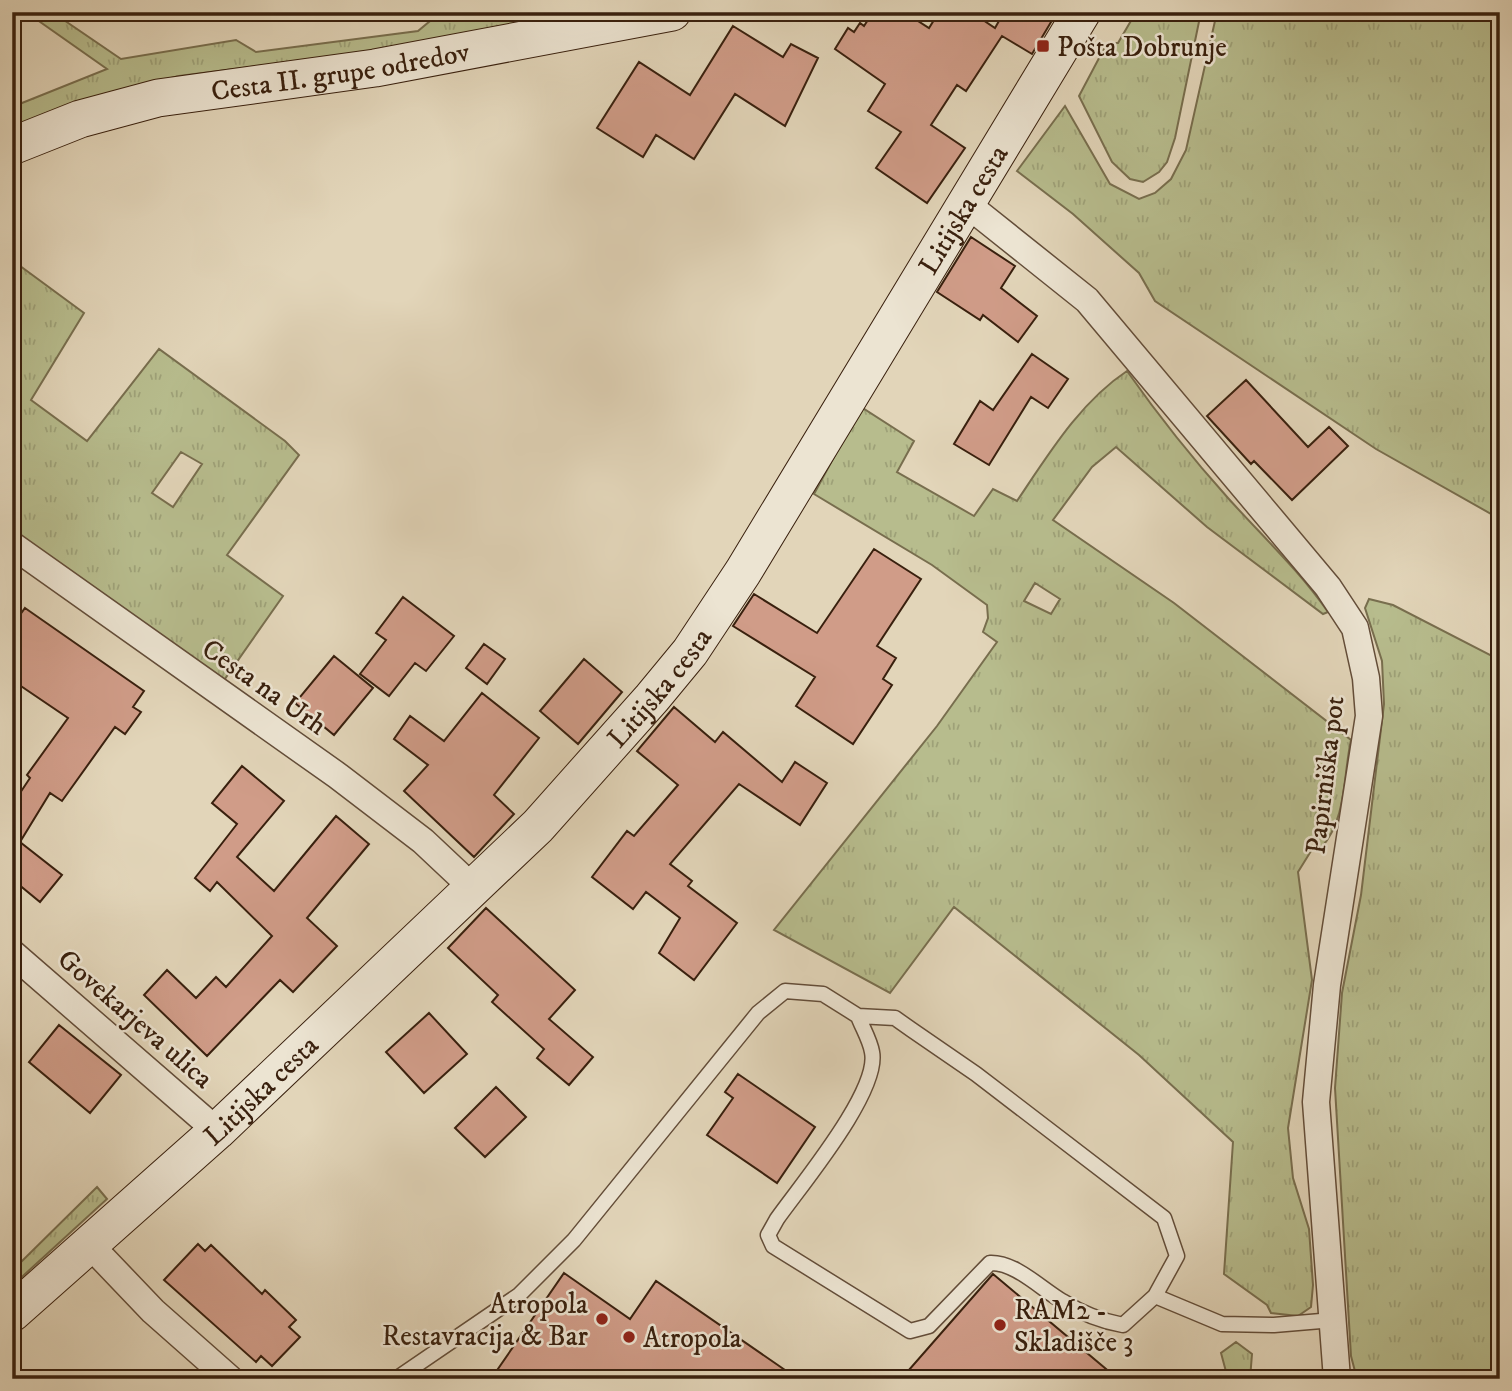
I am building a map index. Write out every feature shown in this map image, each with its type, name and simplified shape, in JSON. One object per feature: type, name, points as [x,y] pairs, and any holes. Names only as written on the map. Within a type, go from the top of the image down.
[{"type":"main road","name":"Cesta II. grupe odredov","points":[[12,146],[80,119],[158,99],[375,68],[672,12]]},
{"type":"main road","name":"Litijska cesta","points":[[12,1313],[217,1131],[538,826],[690,652],[741,576],[859,379],[968,205],[1082,12]]},
{"type":"street","name":"Papirniška pot","points":[[968,205],[1087,300],[1328,587],[1354,628],[1366,678],[1369,716],[1327,985],[1316,1102],[1322,1211],[1337,1379]]},
{"type":"street","name":"Cesta na Urh","points":[[12,545],[338,776],[423,841],[473,888]]},
{"type":"street","name":"Govekarjeva ulica","points":[[12,953],[217,1131]]},
{"type":"street","points":[[89,1244],[153,1311],[230,1379]]},
{"type":"lane","points":[[396,1379],[519,1295],[565,1250],[758,1013],[785,991],[823,994],[858,1016],[894,1018],[976,1074],[1164,1218],[1177,1256],[1155,1296],[1123,1325],[1099,1320],[1064,1303],[1003,1262],[990,1263],[983,1266],[929,1326],[909,1331],[773,1246],[768,1235],[777,1219],[855,1110],[870,1082],[873,1052],[858,1016]]},
{"type":"lane","points":[[1155,1296],[1222,1324],[1275,1325],[1333,1320]]},
{"type":"green space","points":[[26,12],[52,12],[121,59],[236,40],[256,52],[418,31],[430,21],[418,12],[597,12],[445,42],[179,76],[111,93],[12,127],[12,107],[107,69]]},
{"type":"green space","points":[[1127,12],[1201,12],[1175,138],[1167,162],[1159,172],[1143,182],[1130,179],[1112,162],[1079,96],[1107,43],[1118,43],[1132,19]]},
{"type":"green space","points":[[1217,12],[1500,12],[1500,519],[1376,449],[1155,301],[1139,273],[1073,214],[1017,171],[1065,106],[1110,184],[1139,199],[1155,193],[1171,179],[1186,150]]},
{"type":"green space","points":[[12,260],[84,313],[31,400],[87,441],[159,349],[285,441],[299,455],[227,555],[283,596],[222,683],[12,534]],"holes":[[[181,452],[202,464],[173,507],[152,493]]]},
{"type":"green space","points":[[1127,371],[1201,467],[1292,567],[1328,612],[1323,614],[1207,527],[1116,447],[1092,467],[1053,520],[1174,603],[1351,740],[1343,797],[1336,824],[1321,848],[1316,843],[1298,872],[1312,980],[1288,1128],[1293,1178],[1309,1229],[1313,1285],[1311,1307],[1298,1316],[1271,1313],[1267,1305],[1224,1274],[1233,1142],[1139,1055],[954,907],[890,993],[774,930],[937,726],[997,642],[983,632],[988,618],[987,605],[932,565],[814,494],[861,407],[914,441],[897,472],[974,516],[993,489],[1017,501],[1066,430],[1110,384]],"holes":[[[1035,583],[1060,599],[1051,614],[1024,601]]]},
{"type":"green space","points":[[1369,599],[1393,605],[1500,660],[1500,1379],[1357,1379],[1351,1356],[1335,1088],[1342,993],[1361,895],[1384,704],[1382,661],[1365,608]]},
{"type":"green space","points":[[97,1187],[107,1199],[12,1286],[12,1263],[17,1266]]},
{"type":"green space","points":[[1236,1342],[1252,1354],[1250,1379],[1228,1379],[1221,1353]]},
{"type":"building","points":[[873,12],[904,12],[929,28],[939,12],[971,12],[995,28],[1004,12],[1057,12],[1032,54],[1002,36],[966,91],[957,85],[931,125],[965,148],[927,203],[876,168],[901,132],[868,111],[885,84],[835,49],[848,28],[854,32],[860,23],[864,26]]},
{"type":"building","points":[[733,26],[783,57],[791,44],[818,58],[785,126],[735,94],[694,159],[656,135],[643,157],[597,128],[639,62],[690,95]]},
{"type":"building","points":[[971,237],[1015,266],[1001,288],[1037,316],[1018,342],[983,315],[980,320],[937,292]]},
{"type":"building","points":[[1032,354],[1068,379],[1048,408],[1031,397],[989,465],[954,444],[980,401],[993,410]]},
{"type":"building","points":[[1246,380],[1308,447],[1329,427],[1348,446],[1292,500],[1254,461],[1251,464],[1207,416]]},
{"type":"building","points":[[874,549],[921,579],[877,646],[896,658],[883,679],[892,685],[853,744],[796,706],[815,677],[733,626],[754,594],[817,633]]},
{"type":"building","points":[[403,597],[454,636],[426,671],[415,663],[389,696],[360,674],[386,640],[376,633]]},
{"type":"building","points":[[25,608],[144,691],[133,707],[141,712],[125,734],[115,727],[62,801],[50,793],[20,842],[62,875],[40,902],[12,879],[12,805],[30,778],[27,775],[68,718],[12,680],[12,626]]},
{"type":"building","points":[[484,644],[505,659],[487,684],[466,668]]},
{"type":"building","points":[[334,656],[373,688],[334,735],[295,703]]},
{"type":"building","points":[[584,659],[622,692],[578,744],[540,711]]},
{"type":"building","points":[[482,693],[539,738],[494,795],[514,814],[474,857],[404,791],[428,765],[394,739],[410,716],[444,741]]},
{"type":"building","points":[[674,707],[715,742],[723,732],[782,782],[795,762],[827,783],[800,825],[739,784],[670,864],[692,881],[688,886],[737,923],[694,980],[659,953],[680,918],[646,892],[633,909],[592,877],[627,831],[634,836],[678,785],[637,751]]},
{"type":"building","points":[[242,766],[284,801],[237,857],[274,891],[336,816],[369,844],[307,918],[337,946],[293,992],[280,980],[207,1056],[144,995],[167,970],[196,998],[216,977],[226,987],[272,936],[217,882],[210,891],[195,878],[237,824],[212,803]]},
{"type":"building","points":[[486,908],[575,990],[549,1019],[593,1057],[569,1085],[537,1058],[544,1049],[492,1002],[498,995],[448,948]]},
{"type":"building","points":[[429,1013],[467,1054],[424,1093],[386,1052]]},
{"type":"building","points":[[59,1025],[121,1075],[90,1113],[29,1062]]},
{"type":"building","points":[[738,1074],[815,1127],[777,1183],[707,1135],[733,1098],[725,1092]]},
{"type":"building","points":[[496,1087],[526,1117],[485,1157],[455,1128]]},
{"type":"building","points":[[198,1244],[205,1251],[211,1245],[262,1294],[265,1290],[296,1320],[289,1327],[300,1337],[272,1366],[261,1356],[256,1362],[164,1280]]},
{"type":"building","name":"Atropola","points":[[564,1273],[630,1319],[656,1281],[798,1379],[491,1379]]},
{"type":"building","name":"RAM2 - Skladišče 3","points":[[993,1274],[1118,1379],[901,1379]]},
{"type":"place","name":"Pošta Dobrunje","points":[[1043,46]]},
{"type":"place","name":"Atropola Restavracija & Bar","points":[[602,1319]]},
{"type":"place","name":"RAM2 - Skladišče 3","points":[[1000,1325]]},
{"type":"place","name":"Atropola","points":[[629,1337]]}]
